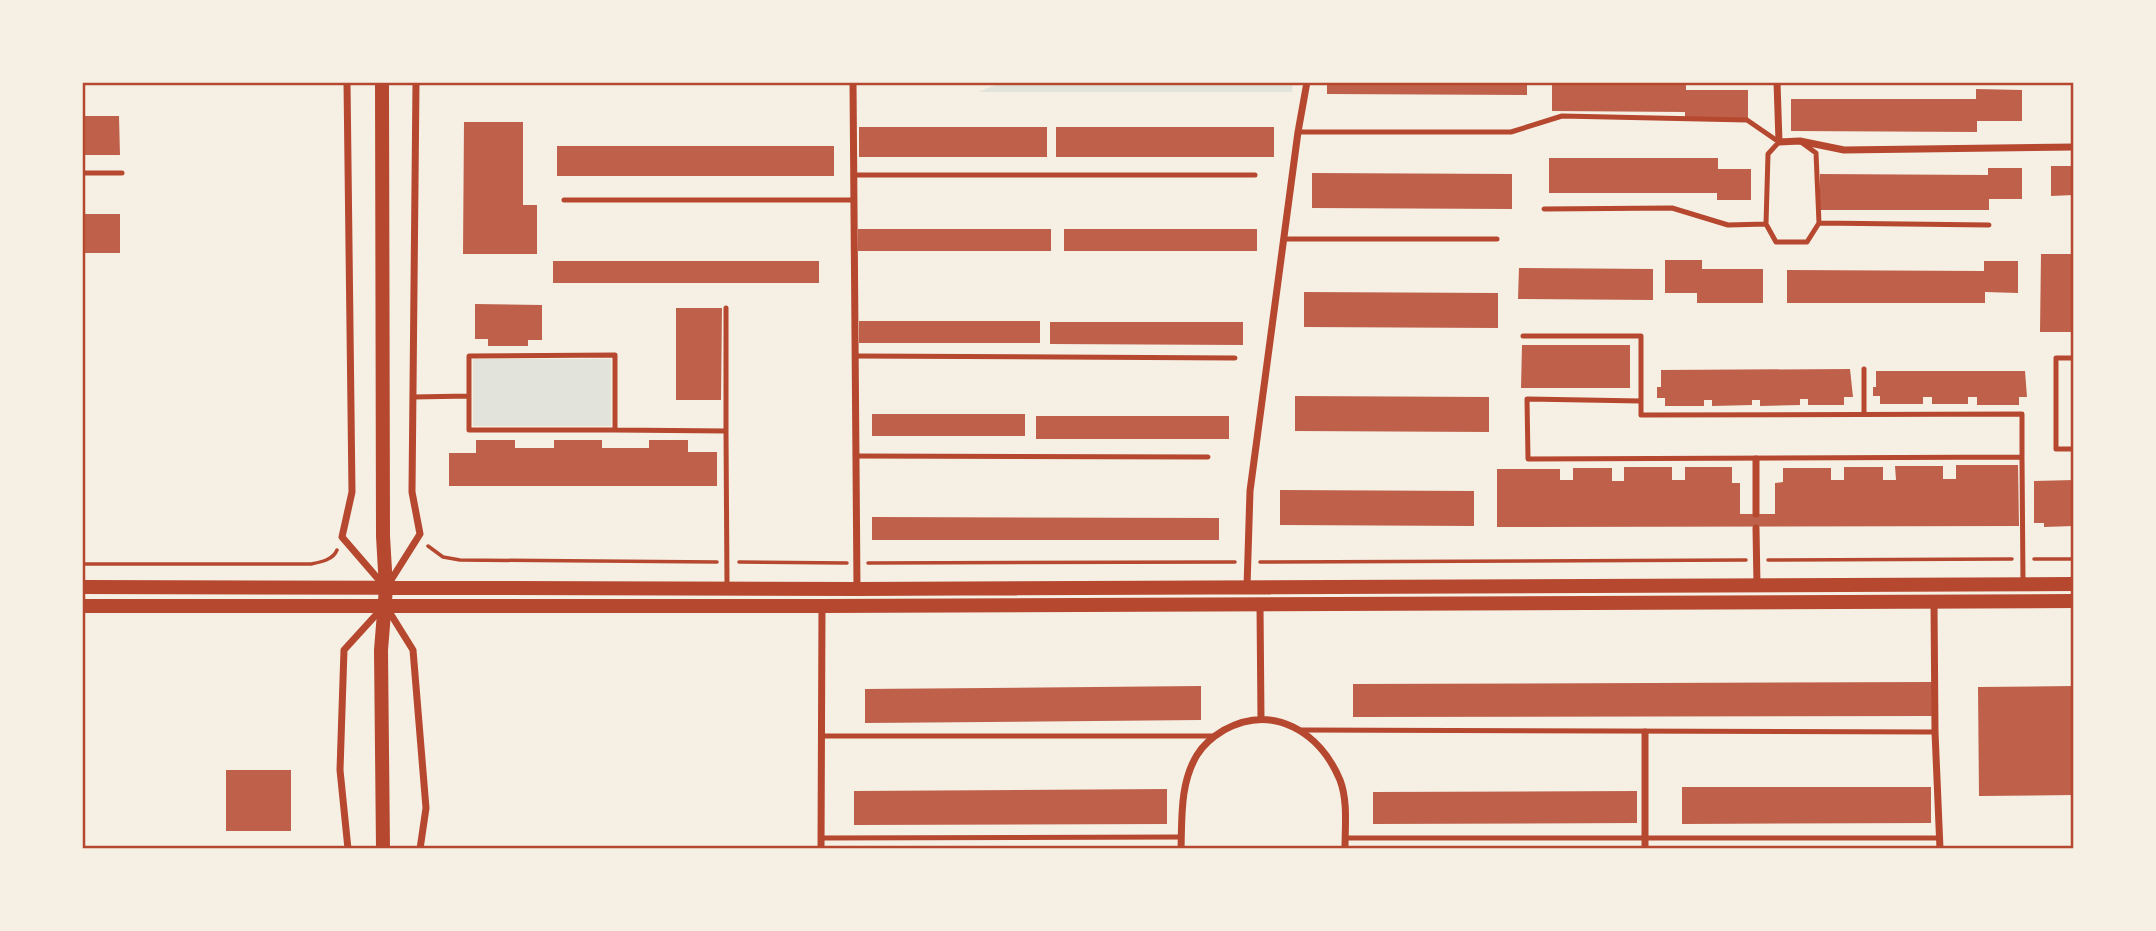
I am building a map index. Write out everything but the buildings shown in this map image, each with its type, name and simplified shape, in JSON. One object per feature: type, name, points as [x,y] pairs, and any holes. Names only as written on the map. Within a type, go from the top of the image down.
[{"type":"main road","points":[[382,82],[383,536],[386,588],[381,650],[383,849]]},
{"type":"main road","points":[[82,587],[858,589],[2074,584]]},
{"type":"main road","points":[[82,606],[2074,601]]},
{"type":"street","points":[[347,82],[352,492],[342,537],[386,588],[420,534],[412,492],[416,82]]},
{"type":"street","points":[[853,82],[858,589]]},
{"type":"street","points":[[1247,587],[1250,491],[1307,82]]},
{"type":"street","points":[[1777,82],[1779,142],[1800,141],[1843,150],[2074,148]]},
{"type":"street","points":[[1756,459],[1756,514]]},
{"type":"street","points":[[1756,528],[1757,585]]},
{"type":"street","points":[[1934,602],[1935,732],[1940,849]]},
{"type":"street","points":[[1260,604],[1261,719]]},
{"type":"street","points":[[348,849],[340,770],[344,650],[385,605],[413,650],[426,808],[420,849]]},
{"type":"street","points":[[821,849],[822,606]]},
{"type":"street","points":[[1181,849],[1181,802],[1197,755],[1214,736],[1236,724],[1261,719],[1282,722],[1302,730],[1318,744],[1341,781],[1345,804],[1345,849]]},
{"type":"street","points":[[1644,732],[1644,849]]},
{"type":"lane","points":[[1298,132],[1511,132],[1562,116],[1747,120],[1779,142],[1768,154],[1766,224],[1776,242],[1807,242],[1819,223],[1816,153],[1800,141]]},
{"type":"lane","points":[[82,173],[122,173]]},
{"type":"lane","points":[[854,175],[1255,174]]},
{"type":"lane","points":[[564,201],[854,200]]},
{"type":"lane","points":[[1544,209],[1672,208],[1728,225],[1766,224]]},
{"type":"lane","points":[[1819,223],[1989,225]]},
{"type":"lane","points":[[1284,239],[1497,239]]},
{"type":"lane","points":[[726,308],[727,589]]},
{"type":"lane","points":[[1523,336],[1641,336],[1641,415],[2022,414],[2023,584]]},
{"type":"lane","points":[[615,430],[615,355],[469,356],[469,430],[726,431]]},
{"type":"lane","points":[[855,356],[1235,358]]},
{"type":"lane","points":[[2074,358],[2056,358],[2056,449],[2074,449]]},
{"type":"lane","points":[[1864,369],[1864,414]]},
{"type":"lane","points":[[413,397],[469,396]]},
{"type":"lane","points":[[1641,401],[1527,399],[1528,459],[2022,457]]},
{"type":"lane","points":[[856,456],[1208,457]]},
{"type":"lane","points":[[1302,730],[1935,732]]},
{"type":"lane","points":[[821,736],[1214,736]]},
{"type":"lane","points":[[821,838],[1181,837]]},
{"type":"lane","points":[[1345,838],[1940,838]]},
{"type":"path","points":[[420,534],[429,547],[443,557],[460,560],[858,563],[2074,559]]},
{"type":"path","points":[[82,564],[311,564],[326,561],[336,554],[342,537]]},
{"type":"shaded area","points":[[1003,82],[1293,82],[1292,92],[978,92]]},
{"type":"shaded area","points":[[473,359],[611,359],[611,426],[473,426]]}]
